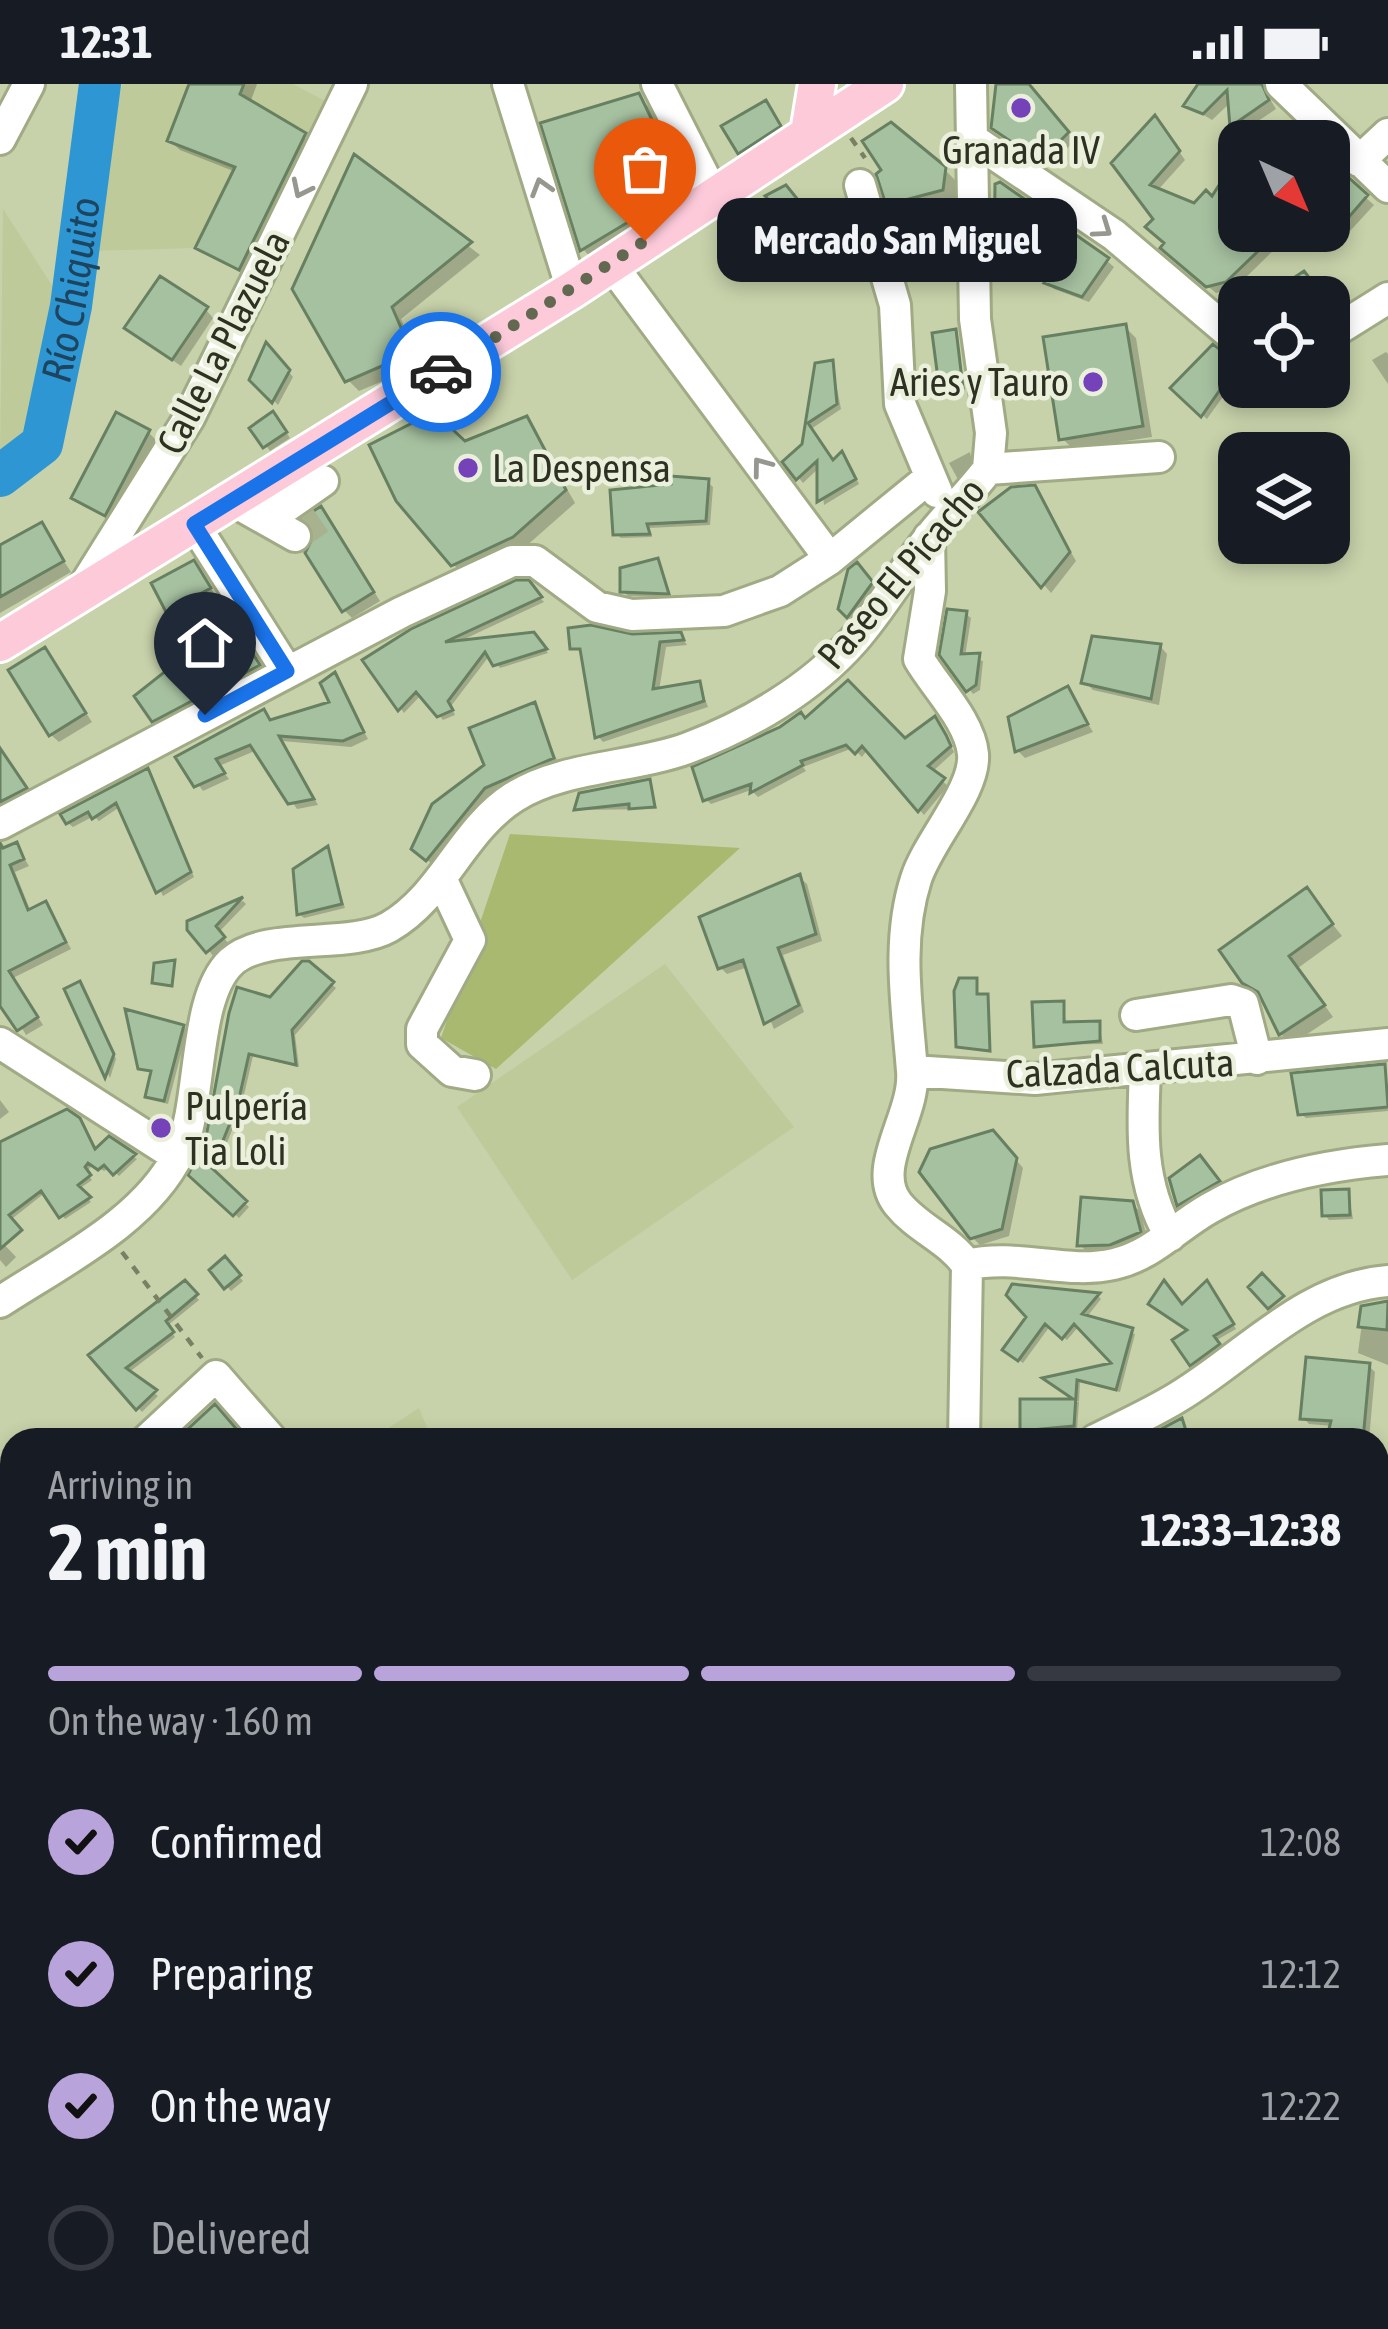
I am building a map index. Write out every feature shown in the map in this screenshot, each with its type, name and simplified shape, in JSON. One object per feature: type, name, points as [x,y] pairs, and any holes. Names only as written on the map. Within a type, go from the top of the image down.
[{"type":"main road","points":[[0,643],[233,502],[319,465],[713,194],[820,111],[885,84]]},
{"type":"street","points":[[0,140],[29,84]]},
{"type":"street","name":"Calle La Plazuela","points":[[80,592],[189,418],[352,84]]},
{"type":"street","points":[[508,84],[572,290]]},
{"type":"street","points":[[658,84],[713,194]]},
{"type":"street","name":"Paseo El Picacho","points":[[0,1302],[106,1232],[178,1157],[190,1126],[201,1042],[229,964],[241,956],[290,944],[386,929],[441,878],[467,841],[517,795],[685,749],[782,700],[854,641],[929,537],[988,469],[991,434],[975,319],[971,84]]},
{"type":"street","points":[[1281,84],[1388,187]]},
{"type":"street","points":[[1359,161],[1388,134]]},
{"type":"street","points":[[972,139],[1114,236],[1218,323]]},
{"type":"street","points":[[860,185],[895,305],[900,404],[928,479],[951,512]]},
{"type":"street","points":[[611,264],[830,560]]},
{"type":"street","points":[[1350,322],[1388,298]]},
{"type":"street","points":[[988,469],[1160,457]]},
{"type":"street","points":[[319,465],[326,515]]},
{"type":"street","points":[[267,520],[319,465]]},
{"type":"street","points":[[0,824],[287,671],[512,561],[535,561],[596,607],[632,615],[724,611],[780,591],[830,560],[928,479]]},
{"type":"street","points":[[233,502],[295,536]]},
{"type":"street","points":[[194,524],[287,671]]},
{"type":"street","points":[[929,537],[930,591],[919,659],[968,733],[974,758],[967,784],[936,831],[916,878],[903,943],[914,1094],[885,1172],[893,1198],[916,1225],[956,1249],[967,1265],[964,1428]]},
{"type":"street","points":[[441,878],[470,940],[422,1028],[422,1044],[452,1071],[475,1076]]},
{"type":"street","points":[[1136,1015],[1232,1000],[1243,1004],[1258,1059]]},
{"type":"street","points":[[0,1043],[178,1157]]},
{"type":"street","name":"Calzada Calcuta","points":[[912,1070],[1035,1079],[1145,1072],[1388,1044]]},
{"type":"street","points":[[1145,1072],[1143,1156],[1153,1200],[1170,1236]]},
{"type":"street","points":[[967,1265],[999,1258],[1110,1265],[1145,1254],[1210,1208],[1301,1172],[1388,1160]]},
{"type":"street","points":[[1118,1428],[1179,1396],[1256,1336],[1359,1283],[1388,1281]]},
{"type":"street","points":[[160,1428],[216,1376],[262,1428]]},
{"type":"path","points":[[820,111],[868,163],[860,185]]},
{"type":"path","points":[[106,1232],[216,1376]]},
{"type":"shaded area","points":[[122,84],[293,84],[327,102],[311,136],[264,109],[195,248],[91,251]]},
{"type":"shaded area","points":[[3,209],[62,301],[32,437],[0,462]]},
{"type":"shaded area","points":[[510,834],[740,848],[496,1069],[441,1038]]},
{"type":"shaded area","points":[[665,964],[794,1127],[572,1280],[457,1107]]},
{"type":"shaded area","points":[[419,1408],[427,1428],[388,1428]]},
{"type":"building","points":[[189,84],[244,84],[240,94],[306,133],[239,270],[195,248],[235,167],[167,141]]},
{"type":"building","name":"Granada IV","points":[[996,84],[1029,84],[1069,132],[1040,161],[991,128]]},
{"type":"building","points":[[1198,84],[1262,84],[1269,100],[1240,120],[1229,120],[1227,90],[1203,114],[1183,106]]},
{"type":"building","points":[[639,93],[685,188],[580,251],[540,123]]},
{"type":"building","points":[[766,100],[781,126],[738,154],[721,126]]},
{"type":"building","points":[[1155,115],[1180,151],[1150,185],[1194,203],[1206,190],[1212,196],[1218,187],[1218,252],[1257,252],[1232,276],[1218,276],[1218,284],[1206,287],[1160,248],[1164,243],[1145,227],[1153,219],[1111,163]]},
{"type":"building","points":[[891,122],[946,167],[943,190],[886,205],[876,174],[881,170],[862,141]]},
{"type":"building","points":[[354,154],[472,242],[392,307],[412,353],[345,382],[292,289]]},
{"type":"building","points":[[1350,179],[1368,195],[1350,216]]},
{"type":"building","points":[[1000,182],[1109,258],[1082,297],[1044,283],[1052,273],[994,271],[995,184]]},
{"type":"building","points":[[786,185],[848,262],[837,271],[765,196]]},
{"type":"building","points":[[160,276],[208,307],[172,360],[124,328]]},
{"type":"building","name":"Aries y Tauro","points":[[1126,324],[1143,426],[1059,440],[1043,337]]},
{"type":"building","points":[[956,329],[963,388],[940,394],[932,333]]},
{"type":"building","points":[[266,342],[290,370],[272,403],[249,380]]},
{"type":"building","points":[[1213,344],[1218,348],[1218,393],[1201,417],[1170,388]]},
{"type":"building","points":[[833,360],[837,404],[808,423],[833,460],[842,451],[856,479],[817,502],[817,461],[796,480],[782,462],[802,444],[815,363]]},
{"type":"building","points":[[273,411],[287,432],[263,448],[249,428]]},
{"type":"building","points":[[116,412],[150,430],[105,516],[71,498]]},
{"type":"building","name":"La Despensa","points":[[434,412],[465,441],[527,416],[566,490],[513,537],[451,566],[396,501],[369,445]]},
{"type":"building","points":[[670,476],[709,479],[706,521],[647,524],[650,534],[613,535],[610,490],[671,484]]},
{"type":"building","points":[[1035,485],[1070,552],[1041,588],[978,512],[1011,487]]},
{"type":"building","points":[[321,506],[374,592],[342,612],[305,553],[314,535],[303,518]]},
{"type":"building","points":[[42,522],[64,561],[0,597],[0,545]]},
{"type":"building","points":[[658,558],[669,594],[620,592],[620,568]]},
{"type":"building","points":[[194,560],[211,588],[166,612],[151,583]]},
{"type":"building","points":[[857,562],[873,582],[847,618],[838,609],[848,569]]},
{"type":"building","points":[[516,580],[529,580],[542,597],[445,642],[534,632],[547,649],[493,666],[485,652],[448,701],[453,710],[437,717],[416,692],[398,711],[362,660],[411,629]]},
{"type":"building","points":[[947,609],[967,611],[961,654],[980,653],[976,685],[966,692],[939,655]]},
{"type":"building","points":[[234,624],[260,665],[152,722],[134,696],[172,666],[180,682]]},
{"type":"building","points":[[591,625],[632,634],[681,632],[684,640],[660,642],[653,689],[700,681],[704,701],[595,738],[580,649],[570,649],[568,628]]},
{"type":"building","points":[[1092,636],[1161,644],[1151,699],[1081,683]]},
{"type":"building","points":[[45,647],[86,713],[49,736],[8,670]]},
{"type":"building","points":[[335,672],[364,732],[343,741],[279,736],[314,799],[288,804],[250,745],[216,759],[225,773],[194,787],[175,757],[264,709],[270,720],[329,702],[320,683]]},
{"type":"building","points":[[848,680],[905,738],[935,716],[946,735],[951,746],[928,766],[945,778],[918,812],[862,746],[855,754],[846,745],[801,761],[803,765],[750,793],[751,784],[703,801],[692,767],[780,727],[801,712],[805,718]]},
{"type":"building","points":[[1068,686],[1088,724],[1015,752],[1008,717]]},
{"type":"building","points":[[535,702],[554,758],[485,788],[426,861],[411,849],[432,804],[484,765],[469,728]]},
{"type":"building","points":[[0,748],[27,788],[0,802]]},
{"type":"building","points":[[148,768],[191,872],[156,893],[116,803],[92,819],[88,812],[66,824],[60,814]]},
{"type":"building","points":[[650,779],[655,807],[629,809],[629,804],[574,810],[579,793]]},
{"type":"building","points":[[17,842],[24,859],[10,865],[28,910],[46,901],[66,942],[9,971],[38,1017],[17,1031],[0,1006],[0,843],[3,848]]},
{"type":"building","points":[[328,846],[342,904],[297,915],[293,869]]},
{"type":"building","points":[[800,874],[816,934],[778,948],[799,1005],[764,1024],[743,960],[718,969],[699,917]]},
{"type":"building","points":[[1307,887],[1333,924],[1289,956],[1325,1005],[1279,1035],[1258,992],[1242,983],[1219,950]]},
{"type":"building","points":[[243,897],[216,926],[225,937],[206,953],[187,930],[187,921]]},
{"type":"building","points":[[175,960],[172,986],[152,983],[154,963]]},
{"type":"building","points":[[302,961],[309,961],[334,982],[292,1030],[296,1065],[249,1054],[238,1103],[212,1168],[247,1201],[233,1216],[188,1175],[206,1137],[229,1013],[237,987],[270,997]]},
{"type":"building","points":[[959,978],[977,978],[977,994],[988,994],[990,1051],[956,1047],[954,991]]},
{"type":"building","points":[[80,981],[114,1054],[105,1078],[64,989]]},
{"type":"building","points":[[1064,1001],[1064,1022],[1100,1021],[1100,1041],[1034,1047],[1032,1002]]},
{"type":"building","points":[[125,1009],[184,1025],[164,1101],[145,1097],[151,1071],[138,1069]]},
{"type":"building","points":[[1385,1064],[1388,1107],[1298,1115],[1291,1073]]},
{"type":"building","points":[[67,1109],[80,1118],[95,1149],[109,1136],[136,1154],[113,1175],[104,1165],[98,1170],[88,1163],[85,1167],[91,1175],[78,1185],[91,1197],[59,1218],[41,1191],[9,1215],[22,1230],[0,1249],[0,1142]]},
{"type":"building","points":[[993,1130],[1017,1158],[1002,1229],[970,1239],[919,1172],[930,1149]]},
{"type":"building","points":[[1200,1155],[1220,1181],[1177,1206],[1169,1178]]},
{"type":"building","points":[[1349,1189],[1350,1215],[1322,1216],[1321,1190]]},
{"type":"building","points":[[1081,1197],[1133,1201],[1141,1232],[1110,1245],[1077,1246]]},
{"type":"building","points":[[225,1256],[241,1275],[224,1289],[209,1270]]},
{"type":"building","points":[[1262,1273],[1284,1296],[1268,1309],[1248,1287]]},
{"type":"building","points":[[185,1280],[198,1294],[166,1321],[174,1332],[126,1368],[157,1390],[136,1410],[88,1355]]},
{"type":"building","points":[[1164,1280],[1182,1304],[1207,1280],[1234,1324],[1214,1336],[1220,1344],[1190,1366],[1172,1340],[1187,1330],[1148,1304]]},
{"type":"building","points":[[1012,1284],[1100,1293],[1082,1314],[1133,1328],[1116,1390],[1077,1380],[1074,1426],[1020,1428],[1020,1399],[1073,1399],[1042,1378],[1111,1363],[1074,1324],[1062,1339],[1045,1324],[1018,1361],[1002,1350],[1026,1317],[1006,1295]]},
{"type":"building","points":[[1388,1301],[1387,1330],[1358,1327],[1361,1306]]},
{"type":"building","points":[[1306,1357],[1370,1363],[1364,1428],[1329,1428],[1331,1421],[1300,1419]]},
{"type":"building","points":[[215,1404],[236,1428],[189,1428]]},
{"type":"building","points":[[1182,1418],[1185,1428],[1163,1428]]},
{"type":"waterway","name":"Río Chiquito","points":[[0,476],[42,444],[71,306],[100,84]]},
{"type":"tunnel","points":[[295,536],[326,515]]},
{"type":"way so far","points":[[441,372],[645,241]]},
{"type":"place","name":"Granada IV","points":[[1021,108]]},
{"type":"place","name":"Mercado San Miguel","points":[[645,241]]},
{"type":"place","name":"Aries y Tauro","points":[[1093,382]]},
{"type":"place","name":"La Despensa","points":[[468,468]]},
{"type":"place","name":"Pulpería Tia Loli","points":[[161,1128]]},
{"type":"route","points":[[205,715],[287,671],[194,524],[441,372]]}]
